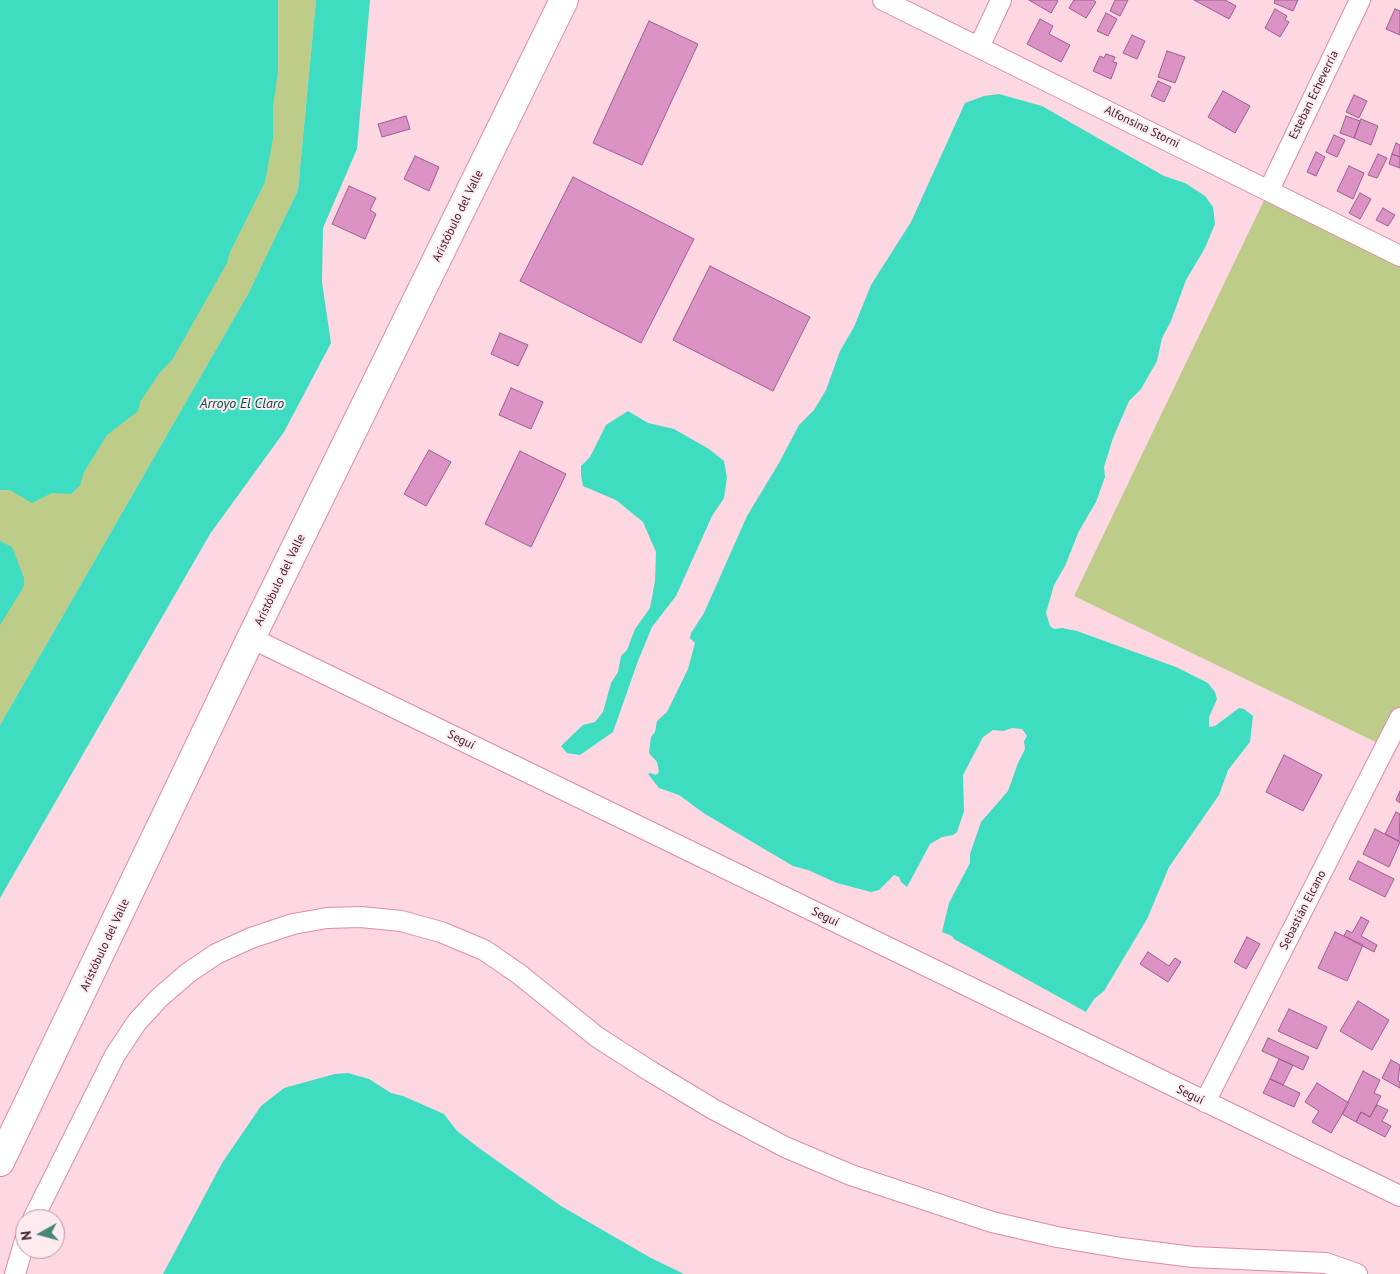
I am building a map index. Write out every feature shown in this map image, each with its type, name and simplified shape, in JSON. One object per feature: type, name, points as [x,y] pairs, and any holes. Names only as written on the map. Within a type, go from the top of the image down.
[{"type":"street","name":"Aristóbulo del Valle","points":[[0,1162],[251,638],[564,0]]},
{"type":"street","name":"Alfonsina Storni","points":[[883,0],[1400,256]]},
{"type":"street","points":[[979,47],[1001,0]]},
{"type":"street","name":"Esteban Echeverría","points":[[1269,190],[1360,0]]},
{"type":"street","name":"Seguí","points":[[251,638],[1400,1196]]},
{"type":"street","name":"Sebastián Elcano","points":[[1205,1102],[1393,751],[1400,718]]},
{"type":"street","points":[[38,1209],[115,1055],[137,1022],[159,998],[188,973],[216,954],[251,938],[292,924],[327,918],[361,917],[401,921],[441,932],[484,950],[519,974],[597,1036],[650,1071],[713,1109],[777,1142],[851,1175],[984,1219],[1057,1237],[1122,1248],[1193,1256],[1326,1263],[1356,1274]]},
{"type":"street","points":[[15,1274],[19,1259]]},
{"type":"shaded area","points":[[0,0],[316,0],[298,190],[248,294],[0,725]]},
{"type":"shaded area","points":[[1269,190],[1400,256],[1400,718],[1386,747],[1074,596]]},
{"type":"water","points":[[0,0],[278,0],[278,71],[273,107],[273,138],[265,182],[230,252],[227,263],[172,360],[160,372],[140,402],[138,411],[107,435],[84,472],[80,485],[71,494],[52,493],[32,503],[10,490],[0,490]]},
{"type":"water","name":"Arroyo El Claro","points":[[316,0],[370,0],[357,149],[323,228],[322,282],[331,343],[284,432],[210,534],[0,898],[0,725],[248,294],[298,190]]},
{"type":"water","points":[[999,94],[1042,106],[1164,176],[1185,183],[1205,196],[1213,207],[1215,224],[1205,248],[1186,280],[1171,321],[1162,338],[1157,361],[1141,389],[1129,401],[1113,438],[1104,467],[1105,477],[1096,502],[1079,531],[1065,566],[1054,585],[1046,613],[1050,626],[1054,629],[1062,628],[1077,631],[1176,667],[1208,683],[1215,692],[1217,699],[1209,717],[1209,727],[1215,726],[1239,708],[1244,709],[1253,716],[1250,742],[1228,770],[1219,795],[1169,867],[1147,919],[1104,991],[1094,999],[1086,1012],[942,932],[949,903],[970,863],[970,854],[981,822],[1008,791],[1025,749],[1024,741],[1027,736],[1022,729],[993,730],[983,737],[963,775],[964,811],[957,832],[953,835],[942,837],[930,844],[907,887],[901,882],[899,877],[894,875],[879,890],[871,892],[837,883],[808,870],[793,866],[705,814],[679,795],[659,788],[648,774],[656,775],[659,772],[657,762],[649,753],[651,737],[655,732],[657,721],[667,712],[688,669],[695,643],[690,638],[691,633],[704,613],[747,516],[799,425],[814,410],[826,390],[840,351],[854,327],[871,285],[911,222],[965,103],[984,96]]},
{"type":"water","points":[[628,411],[648,423],[674,429],[709,449],[724,461],[727,478],[724,498],[712,516],[676,596],[652,627],[613,732],[580,755],[567,753],[561,746],[583,725],[595,722],[603,712],[611,683],[618,672],[621,656],[627,650],[635,629],[650,608],[655,581],[656,552],[643,522],[616,500],[583,486],[581,475],[581,466],[590,457],[606,425]]},
{"type":"water","points":[[0,541],[12,547],[24,578],[24,586],[0,625]]},
{"type":"water","points":[[348,1073],[369,1079],[391,1093],[403,1096],[444,1114],[457,1131],[561,1206],[651,1258],[684,1274],[163,1274],[222,1163],[261,1106],[284,1088],[335,1074]]},
{"type":"building","points":[[1029,0],[1056,0],[1058,1],[1051,13]]},
{"type":"building","points":[[1074,0],[1093,0],[1096,2],[1086,18],[1069,8]]},
{"type":"building","points":[[1115,0],[1128,0],[1120,16],[1110,11]]},
{"type":"building","points":[[1194,0],[1225,0],[1236,6],[1229,19]]},
{"type":"building","points":[[1275,0],[1298,0],[1293,11],[1274,3]]},
{"type":"building","points":[[1275,9],[1287,16],[1285,20],[1289,22],[1280,37],[1265,28]]},
{"type":"building","points":[[1395,9],[1400,11],[1400,35],[1386,29]]},
{"type":"building","points":[[1106,13],[1117,19],[1108,36],[1097,31]]},
{"type":"building","points":[[1040,19],[1053,26],[1049,34],[1070,45],[1061,62],[1027,44]]},
{"type":"building","points":[[649,21],[698,44],[642,165],[593,143]]},
{"type":"building","points":[[1132,35],[1145,41],[1137,59],[1123,53]]},
{"type":"building","points":[[1167,51],[1185,57],[1175,83],[1158,77]]},
{"type":"building","points":[[1106,54],[1115,57],[1113,62],[1117,63],[1111,79],[1093,71],[1100,56],[1104,58]]},
{"type":"building","points":[[1158,81],[1171,87],[1164,102],[1151,96]]},
{"type":"building","points":[[1223,91],[1250,106],[1235,133],[1208,117]]},
{"type":"building","points":[[1354,95],[1367,101],[1359,118],[1346,112]]},
{"type":"building","points":[[406,116],[410,129],[382,137],[378,124]]},
{"type":"building","points":[[1346,116],[1360,121],[1354,138],[1340,133]]},
{"type":"building","points":[[1361,119],[1378,126],[1371,145],[1354,138]]},
{"type":"building","points":[[1334,135],[1345,140],[1337,157],[1326,152]]},
{"type":"building","points":[[1396,143],[1400,145],[1400,157],[1392,154]]},
{"type":"building","points":[[1316,152],[1325,157],[1316,176],[1307,172]]},
{"type":"building","points":[[1378,154],[1387,158],[1377,178],[1368,175]]},
{"type":"building","points":[[1392,154],[1400,157],[1400,168],[1389,164]]},
{"type":"building","points":[[415,156],[439,167],[429,191],[404,179]]},
{"type":"building","points":[[1349,166],[1364,173],[1353,199],[1337,191]]},
{"type":"building","points":[[573,177],[694,239],[641,343],[520,281]]},
{"type":"building","points":[[349,186],[376,198],[370,210],[376,214],[365,239],[332,224]]},
{"type":"building","points":[[1360,193],[1371,199],[1360,219],[1349,213]]},
{"type":"building","points":[[1383,208],[1395,215],[1388,226],[1376,220]]},
{"type":"building","points":[[710,266],[810,317],[773,391],[673,340]]},
{"type":"building","points":[[500,333],[528,345],[518,366],[491,354]]},
{"type":"building","points":[[511,388],[543,402],[531,429],[499,415]]},
{"type":"building","points":[[429,450],[451,462],[426,506],[404,494]]},
{"type":"building","points":[[520,451],[566,474],[531,547],[485,524]]},
{"type":"building","points":[[1284,755],[1322,775],[1303,811],[1266,792]]},
{"type":"building","points":[[1400,791],[1400,803],[1396,800]]},
{"type":"building","points":[[1396,812],[1400,814],[1399,841],[1385,834]]},
{"type":"building","points":[[1375,829],[1400,842],[1389,867],[1363,854]]},
{"type":"building","points":[[1358,861],[1394,879],[1385,897],[1349,879]]},
{"type":"building","points":[[1361,917],[1369,921],[1361,936],[1377,945],[1374,952],[1344,936],[1347,930],[1352,933]]},
{"type":"building","points":[[1335,932],[1363,945],[1347,981],[1318,968]]},
{"type":"building","points":[[1247,937],[1260,944],[1246,969],[1234,962]]},
{"type":"building","points":[[1148,952],[1169,966],[1175,958],[1181,962],[1168,982],[1140,964]]},
{"type":"building","points":[[1358,1001],[1389,1020],[1372,1050],[1340,1031]]},
{"type":"building","points":[[1289,1009],[1327,1027],[1317,1049],[1278,1031]]},
{"type":"building","points":[[1268,1038],[1309,1057],[1303,1070],[1262,1051]]},
{"type":"building","points":[[1279,1059],[1293,1065],[1283,1085],[1270,1079]]},
{"type":"building","points":[[1391,1060],[1400,1065],[1398,1081],[1400,1082],[1400,1088],[1382,1078]]},
{"type":"building","points":[[1363,1071],[1380,1080],[1374,1093],[1381,1096],[1370,1117],[1361,1112],[1356,1122],[1342,1114]]},
{"type":"building","points":[[1270,1079],[1300,1093],[1294,1107],[1263,1093]]},
{"type":"building","points":[[1317,1083],[1349,1103],[1331,1133],[1312,1122],[1319,1111],[1305,1102]]},
{"type":"building","points":[[1377,1105],[1388,1110],[1382,1121],[1391,1126],[1385,1137],[1356,1122],[1361,1112],[1370,1117]]}]
